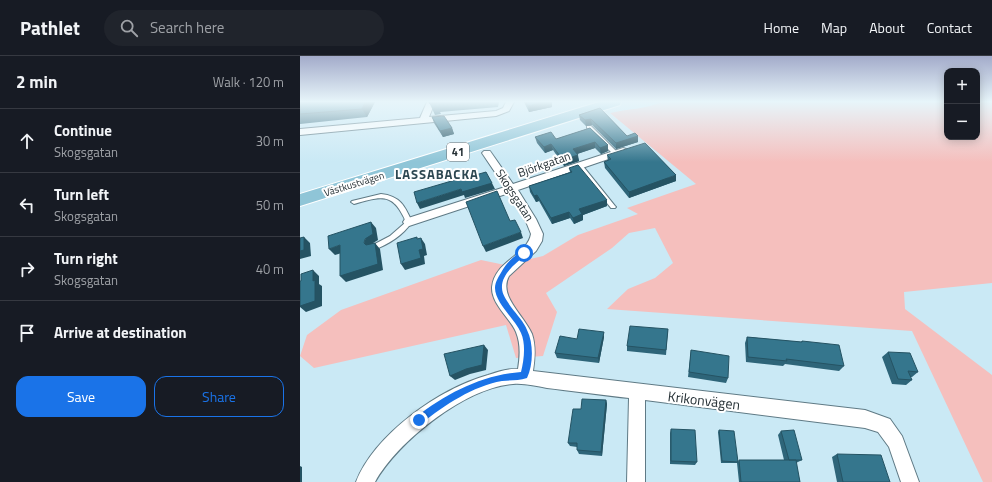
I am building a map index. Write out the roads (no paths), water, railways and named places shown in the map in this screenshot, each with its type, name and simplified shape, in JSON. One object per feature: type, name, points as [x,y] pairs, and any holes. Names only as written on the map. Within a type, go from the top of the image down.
[{"type":"main road","name":"Västkustvägen","points":[[300,193],[534,122]]},
{"type":"main road","name":"Västkustvägen","points":[[300,200],[551,122]]},
{"type":"street","points":[[300,132],[405,122]]},
{"type":"street","name":"Björkgatan","points":[[409,222],[636,147]]},
{"type":"street","name":"Skogsgatan","points":[[487,153],[536,228],[537,233],[537,239],[533,245],[507,268],[498,288],[504,302],[524,331],[527,340],[528,361],[524,376]]},
{"type":"street","points":[[354,482],[367,477],[401,437],[437,406],[470,388],[488,381],[514,376],[524,376]]},
{"type":"street","name":"Krikonvägen","points":[[524,376],[865,420],[884,425],[896,442],[910,482]]},
{"type":"street","points":[[636,482],[637,391]]},
{"type":"lane","points":[[589,126],[616,154]]},
{"type":"lane","points":[[580,166],[613,207]]},
{"type":"lane","points":[[354,202],[379,195],[389,197],[402,208],[409,222],[395,236],[373,248]]},
{"type":"district","name":"LASSABACKA","points":[[437,174]]}]
